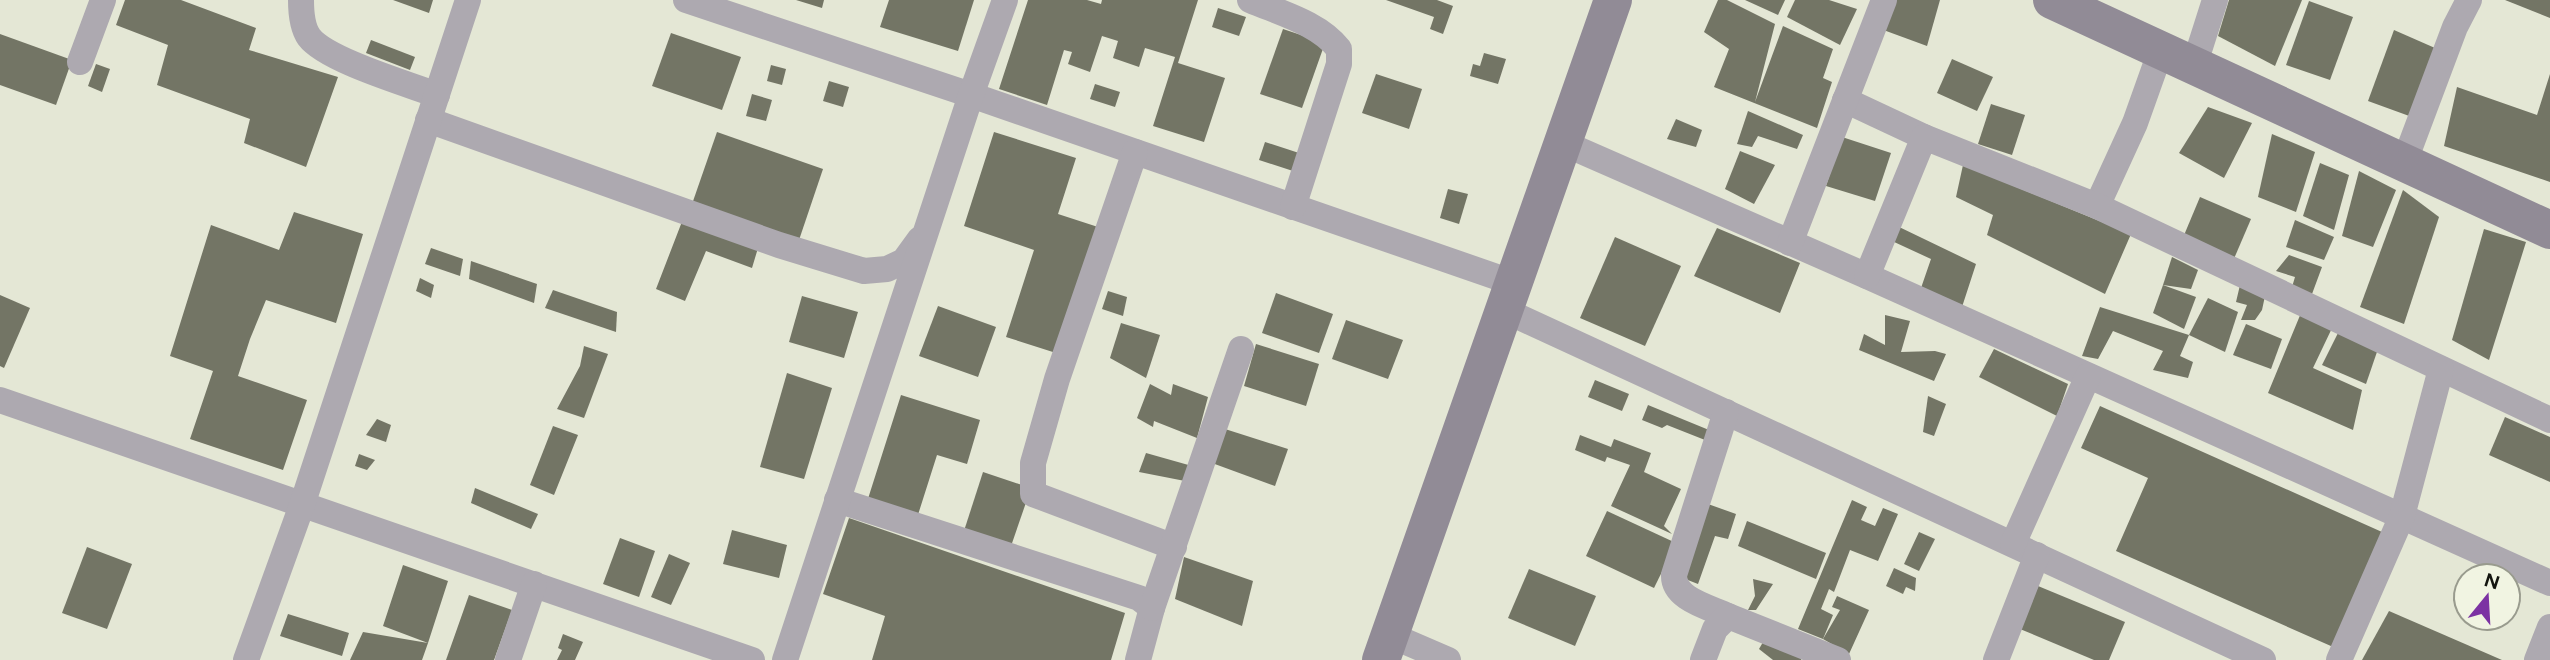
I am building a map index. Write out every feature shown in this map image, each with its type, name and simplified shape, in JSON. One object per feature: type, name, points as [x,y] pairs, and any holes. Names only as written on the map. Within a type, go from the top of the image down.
[{"type":"street","points":[[80,62],[103,0]]},
{"type":"street","points":[[301,0],[302,18],[309,37],[343,61],[437,94]]},
{"type":"street","points":[[246,660],[302,505],[468,0]]},
{"type":"street","points":[[686,0],[1293,206],[1509,296],[1726,412],[2263,660]]},
{"type":"street","points":[[785,660],[971,95],[1005,0]]},
{"type":"street","points":[[1250,0],[1330,37],[1339,49],[1339,64],[1293,206]]},
{"type":"street","points":[[1448,660],[1385,647],[1613,0]]},
{"type":"street","points":[[1790,243],[1884,0]]},
{"type":"street","points":[[2052,0],[2550,230]]},
{"type":"street","points":[[2097,206],[2135,123],[2215,0]]},
{"type":"street","points":[[2404,163],[2455,27],[2469,0]]},
{"type":"street","points":[[1846,100],[1924,137],[2097,206],[2550,420]]},
{"type":"street","points":[[428,120],[779,245],[864,271],[887,269],[904,261],[929,228]]},
{"type":"street","points":[[1867,275],[1924,137]]},
{"type":"street","points":[[1563,143],[1867,275],[2550,583]]},
{"type":"street","points":[[1135,152],[1058,379],[1033,463],[1033,494],[1174,547]]},
{"type":"street","points":[[1139,660],[1152,608],[1241,349]]},
{"type":"street","points":[[2339,660],[2402,516],[2441,369]]},
{"type":"street","points":[[1996,660],[2025,549],[2088,376]]},
{"type":"street","points":[[0,400],[752,660]]},
{"type":"street","points":[[1726,412],[1674,575],[1674,584],[1681,593],[1728,616],[1838,660]]},
{"type":"street","points":[[837,500],[1139,598],[1152,608]]},
{"type":"street","points":[[508,660],[534,584]]},
{"type":"street","points":[[1703,660],[1715,629],[1728,616]]},
{"type":"street","points":[[2538,660],[2550,627]]},
{"type":"building","points":[[125,0],[181,0],[256,28],[249,50],[338,77],[306,167],[244,143],[250,119],[157,85],[168,45],[116,25]]},
{"type":"building","points":[[393,0],[433,0],[429,13]]},
{"type":"building","points":[[796,0],[824,0],[822,8]]},
{"type":"building","points":[[889,0],[974,0],[958,51],[880,27]]},
{"type":"building","points":[[1028,0],[1087,0],[1101,4],[1102,0],[1198,0],[1178,63],[1225,78],[1204,142],[1153,126],[1175,57],[1145,48],[1139,67],[1113,58],[1118,41],[1102,36],[1090,72],[1068,64],[1072,52],[1064,50],[1047,105],[999,89]]},
{"type":"building","points":[[1386,0],[1437,0],[1453,6],[1443,34],[1430,29],[1434,17]]},
{"type":"building","points":[[1718,0],[1727,0],[1775,24],[1755,102],[1783,26],[1833,49],[1823,78],[1832,82],[1817,128],[1714,87],[1729,49],[1704,32]]},
{"type":"building","points":[[1745,0],[1785,0],[1778,15]]},
{"type":"building","points":[[1795,0],[1829,0],[1857,9],[1840,45],[1787,17]]},
{"type":"building","points":[[1889,0],[1940,0],[1927,46],[1878,28]]},
{"type":"building","points":[[2229,0],[2302,0],[2275,66],[2218,36]]},
{"type":"building","points":[[2505,0],[2550,0],[2550,18]]},
{"type":"building","points":[[2309,1],[2353,17],[2330,80],[2286,65]]},
{"type":"building","points":[[1218,8],[1246,17],[1239,36],[1212,27]]},
{"type":"building","points":[[1283,29],[1325,43],[1302,108],[1260,94]]},
{"type":"building","points":[[2394,30],[2435,48],[2412,117],[2368,101]]},
{"type":"building","points":[[671,33],[741,57],[722,110],[652,86]]},
{"type":"building","points":[[0,34],[72,60],[56,105],[0,85]]},
{"type":"building","points":[[371,40],[415,57],[410,70],[366,53]]},
{"type":"building","points":[[1484,53],[1506,59],[1498,84],[1470,76],[1473,64],[1480,66]]},
{"type":"building","points":[[1952,59],[1993,77],[1977,111],[1937,93]]},
{"type":"building","points":[[96,64],[110,69],[102,92],[88,86]]},
{"type":"building","points":[[771,65],[786,69],[782,85],[767,81]]},
{"type":"building","points":[[1376,74],[1422,89],[1409,129],[1362,113]]},
{"type":"building","points":[[2550,74],[2550,182],[2444,146],[2457,87],[2537,115]]},
{"type":"building","points":[[829,81],[849,87],[843,107],[823,101]]},
{"type":"building","points":[[1095,84],[1120,92],[1115,107],[1090,99]]},
{"type":"building","points":[[752,94],[772,100],[766,121],[746,116]]},
{"type":"building","points":[[1991,104],[2025,115],[2012,155],[1978,144]]},
{"type":"building","points":[[2208,107],[2252,123],[2224,178],[2179,153]]},
{"type":"building","points":[[1748,111],[1803,135],[1797,149],[1758,136],[1752,147],[1737,144]]},
{"type":"building","points":[[1676,119],[1702,130],[1696,147],[1667,139]]},
{"type":"building","points":[[717,132],[823,169],[798,243],[691,207]]},
{"type":"building","points":[[994,132],[1076,158],[1058,214],[1098,227],[1056,353],[1006,337],[1034,250],[964,226]]},
{"type":"building","points":[[2272,134],[2315,152],[2296,212],[2258,197]]},
{"type":"building","points":[[1842,137],[1891,153],[1875,201],[1826,186]]},
{"type":"building","points":[[1265,142],[1299,153],[1293,171],[1259,160]]},
{"type":"building","points":[[1740,151],[1775,165],[1754,204],[1725,189]]},
{"type":"building","points":[[2320,163],[2349,175],[2334,230],[2303,216]]},
{"type":"building","points":[[1963,165],[2131,234],[2105,294],[1987,235],[1993,215],[1956,197]]},
{"type":"building","points":[[2359,171],[2396,190],[2373,247],[2342,236]]},
{"type":"building","points":[[1448,189],[1468,194],[1459,224],[1440,218]]},
{"type":"building","points":[[2403,190],[2439,217],[2404,324],[2360,307]]},
{"type":"building","points":[[2200,197],[2251,219],[2233,261],[2182,240]]},
{"type":"building","points":[[294,212],[363,234],[336,323],[266,300],[250,339],[238,376],[307,400],[283,470],[190,439],[213,371],[170,356],[211,225],[279,250]]},
{"type":"building","points":[[683,219],[758,248],[752,268],[706,251],[685,301],[656,289]]},
{"type":"building","points":[[2295,220],[2334,237],[2324,260],[2286,247]]},
{"type":"building","points":[[1895,225],[1976,264],[1962,307],[1921,288],[1931,259],[1892,241]]},
{"type":"building","points":[[1717,228],[1800,263],[1780,313],[1694,276]]},
{"type":"building","points":[[2484,229],[2526,242],[2489,360],[2452,340]]},
{"type":"building","points":[[1615,237],[1681,266],[1645,346],[1580,318]]},
{"type":"building","points":[[431,248],[463,259],[460,276],[425,264]]},
{"type":"building","points":[[2289,255],[2322,267],[2312,294],[2292,287],[2295,277],[2276,271]]},
{"type":"building","points":[[2172,257],[2198,270],[2191,289],[2163,285]]},
{"type":"building","points":[[471,261],[537,284],[534,303],[469,279]]},
{"type":"building","points":[[420,278],[434,285],[431,298],[416,291]]},
{"type":"building","points":[[2163,285],[2196,297],[2184,329],[2153,313]]},
{"type":"building","points":[[2240,285],[2265,296],[2262,310],[2255,320],[2241,320],[2247,305],[2236,302]]},
{"type":"building","points":[[553,290],[617,312],[616,332],[545,308]]},
{"type":"building","points":[[1108,291],[1127,297],[1123,316],[1102,309]]},
{"type":"building","points":[[1276,293],[1333,314],[1319,353],[1262,333]]},
{"type":"building","points":[[0,295],[30,308],[4,368],[0,366]]},
{"type":"building","points":[[802,296],[858,312],[844,358],[789,342]]},
{"type":"building","points":[[2208,298],[2238,312],[2225,352],[2189,335]]},
{"type":"building","points":[[938,306],[996,327],[978,377],[919,356]]},
{"type":"building","points":[[2100,307],[2189,335],[2180,356],[2193,362],[2188,378],[2153,370],[2163,351],[2113,331],[2098,359],[2082,356]]},
{"type":"building","points":[[2301,313],[2333,326],[2313,368],[2362,390],[2353,430],[2268,393]]},
{"type":"building","points":[[1885,315],[1910,321],[1901,352],[1935,351],[1946,354],[1934,381],[1859,350],[1864,334],[1885,345]]},
{"type":"building","points":[[1346,320],[1403,340],[1388,379],[1332,359]]},
{"type":"building","points":[[1121,323],[1160,335],[1146,378],[1110,358]]},
{"type":"building","points":[[2246,324],[2282,339],[2271,369],[2233,355]]},
{"type":"building","points":[[2340,329],[2379,346],[2366,384],[2322,365]]},
{"type":"building","points":[[1256,344],[1319,364],[1306,406],[1244,386]]},
{"type":"building","points":[[584,346],[608,354],[584,418],[557,409],[580,366]]},
{"type":"building","points":[[1994,349],[2068,384],[2057,416],[1979,377]]},
{"type":"building","points":[[787,373],[832,388],[804,479],[760,467]]},
{"type":"building","points":[[1595,380],[1629,394],[1622,411],[1588,397]]},
{"type":"building","points":[[1150,384],[1171,395],[1173,384],[1208,397],[1197,438],[1154,421],[1153,427],[1137,418]]},
{"type":"building","points":[[901,395],[980,420],[967,464],[937,455],[916,521],[866,505]]},
{"type":"building","points":[[1928,396],[1946,404],[1934,436],[1923,432]]},
{"type":"building","points":[[1648,405],[1709,430],[1705,440],[1667,425],[1662,428],[1642,420]]},
{"type":"building","points":[[2100,406],[2391,536],[2340,650],[2116,551],[2148,478],[2081,448]]},
{"type":"building","points":[[2505,417],[2550,437],[2550,482],[2489,455]]},
{"type":"building","points":[[377,419],[391,425],[386,442],[366,435]]},
{"type":"building","points":[[553,426],[578,435],[554,495],[530,485]]},
{"type":"building","points":[[1225,429],[1288,449],[1275,486],[1212,463]]},
{"type":"building","points":[[1580,435],[1611,447],[1614,439],[1651,453],[1644,472],[1681,489],[1664,526],[1672,534],[1611,506],[1630,465],[1607,457],[1605,462],[1575,450]]},
{"type":"building","points":[[1146,453],[1192,466],[1185,481],[1139,472]]},
{"type":"building","points":[[359,454],[375,460],[367,470],[355,466]]},
{"type":"building","points":[[983,472],[1031,488],[1010,549],[963,534]]},
{"type":"building","points":[[475,488],[538,514],[531,529],[471,503]]},
{"type":"building","points":[[1852,500],[1867,507],[1861,520],[1875,526],[1883,508],[1898,514],[1878,561],[1850,550],[1834,592],[1829,589],[1821,609],[1833,615],[1823,639],[1798,629]]},
{"type":"building","points":[[1708,504],[1736,514],[1728,539],[1715,536],[1698,584],[1680,577]]},
{"type":"building","points":[[1607,511],[1676,543],[1654,588],[1586,556]]},
{"type":"building","points":[[849,518],[1125,613],[1111,660],[872,660],[885,616],[823,594]]},
{"type":"building","points":[[1747,521],[1826,553],[1816,579],[1738,546]]},
{"type":"building","points":[[732,530],[787,545],[779,578],[723,564]]},
{"type":"building","points":[[1919,532],[1935,539],[1919,571],[1904,564]]},
{"type":"building","points":[[620,538],[655,551],[639,597],[603,584]]},
{"type":"building","points":[[87,547],[132,564],[107,629],[62,613]]},
{"type":"building","points":[[669,554],[690,563],[671,605],[651,597]]},
{"type":"building","points":[[1184,557],[1253,581],[1242,626],[1175,599]]},
{"type":"building","points":[[403,565],[448,581],[428,643],[383,626]]},
{"type":"building","points":[[1894,568],[1916,578],[1915,591],[1906,587],[1903,594],[1886,586]]},
{"type":"building","points":[[1529,569],[1596,596],[1575,646],[1508,618]]},
{"type":"building","points":[[1753,579],[1773,584],[1756,610],[1748,610],[1755,596]]},
{"type":"building","points":[[2038,586],[2125,622],[2109,660],[2094,660],[2020,629]]},
{"type":"building","points":[[469,595],[512,610],[494,660],[446,660]]},
{"type":"building","points":[[1837,596],[1869,610],[1849,654],[1823,639],[1840,610],[1832,607]]},
{"type":"building","points":[[2389,611],[2502,660],[2362,660]]},
{"type":"building","points":[[288,614],[349,633],[342,656],[280,636]]},
{"type":"building","points":[[363,632],[428,643],[422,660],[350,660]]},
{"type":"building","points":[[563,634],[583,642],[575,660],[557,660],[562,650],[558,648]]},
{"type":"building","points":[[1766,637],[1803,655],[1801,660],[1773,660],[1759,649]]}]
